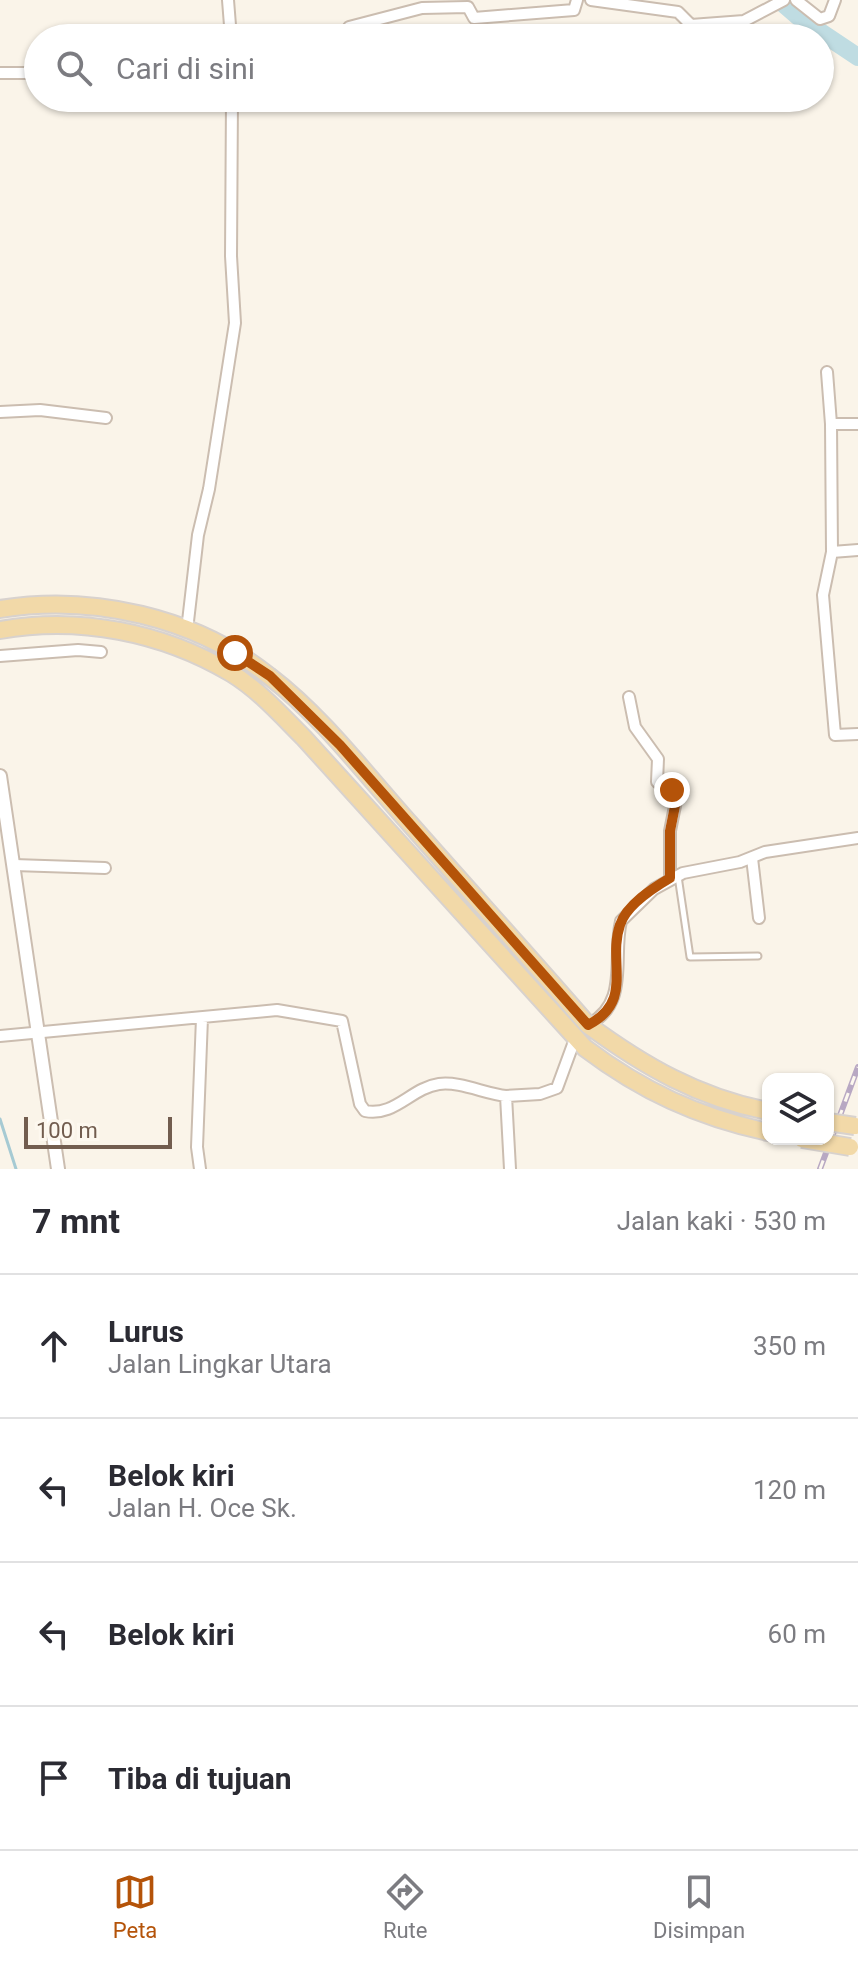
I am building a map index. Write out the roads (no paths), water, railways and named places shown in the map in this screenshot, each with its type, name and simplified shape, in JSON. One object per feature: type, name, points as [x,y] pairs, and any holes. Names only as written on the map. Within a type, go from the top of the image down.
[{"type":"main road","points":[[0,609],[62,605],[100,607],[158,619],[187,630],[270,676],[318,722],[588,1025],[632,1058],[702,1093],[762,1109]]},
{"type":"main road","points":[[100,607],[100,628]]},
{"type":"main road","points":[[0,630],[100,628],[154,639],[232,674],[304,738],[575,1039],[626,1079],[720,1122],[762,1131]]},
{"type":"main road","points":[[304,738],[318,722]]},
{"type":"main road","points":[[500,953],[514,940]]},
{"type":"main road","points":[[692,1111],[702,1093]]},
{"type":"main road","points":[[834,1123],[856,1126]]},
{"type":"main road","points":[[834,1145],[854,1148]]},
{"type":"street","points":[[228,0],[230,24]]},
{"type":"street","points":[[361,24],[422,8],[468,7],[474,18],[574,10],[577,0]]},
{"type":"street","points":[[591,0],[678,12],[690,24]]},
{"type":"street","points":[[796,0],[820,19],[829,16],[835,0]]},
{"type":"street","points":[[708,24],[741,22],[781,2]]},
{"type":"street","points":[[0,73],[24,73]]},
{"type":"street","points":[[187,630],[198,535],[209,489],[235,323],[231,256],[232,112]]},
{"type":"street","points":[[827,372],[831,424],[832,552],[823,595],[835,735],[858,734]]},
{"type":"street","points":[[0,412],[40,410],[106,418]]},
{"type":"street","points":[[831,424],[858,424]]},
{"type":"street","points":[[832,552],[858,550]]},
{"type":"street","points":[[0,656],[78,650],[101,652]]},
{"type":"street","points":[[629,697],[635,727],[658,759],[657,782],[677,796],[670,831],[674,877]]},
{"type":"street","points":[[0,776],[41,1034],[58,1169]]},
{"type":"street","points":[[588,1025],[601,1019],[614,999],[621,921],[636,903],[674,877],[765,852],[858,838]]},
{"type":"street","points":[[752,858],[759,918]]},
{"type":"street","points":[[14,865],[105,868]]},
{"type":"street","points":[[0,1036],[277,1010],[342,1021],[361,1107],[369,1112],[395,1107],[425,1088],[443,1083],[506,1096],[540,1094],[557,1088],[575,1039]]},
{"type":"street","points":[[200,1169],[197,1147],[202,1018]]},
{"type":"street","points":[[506,1096],[510,1169]]},
{"type":"lane","points":[[674,877],[690,957],[758,956]]},
{"type":"waterway","points":[[779,0],[808,24]]},
{"type":"waterway","points":[[834,41],[858,57]]},
{"type":"waterway","points":[[0,1119],[16,1169]]},
{"type":"railway","points":[[820,1169],[858,1067]]}]
